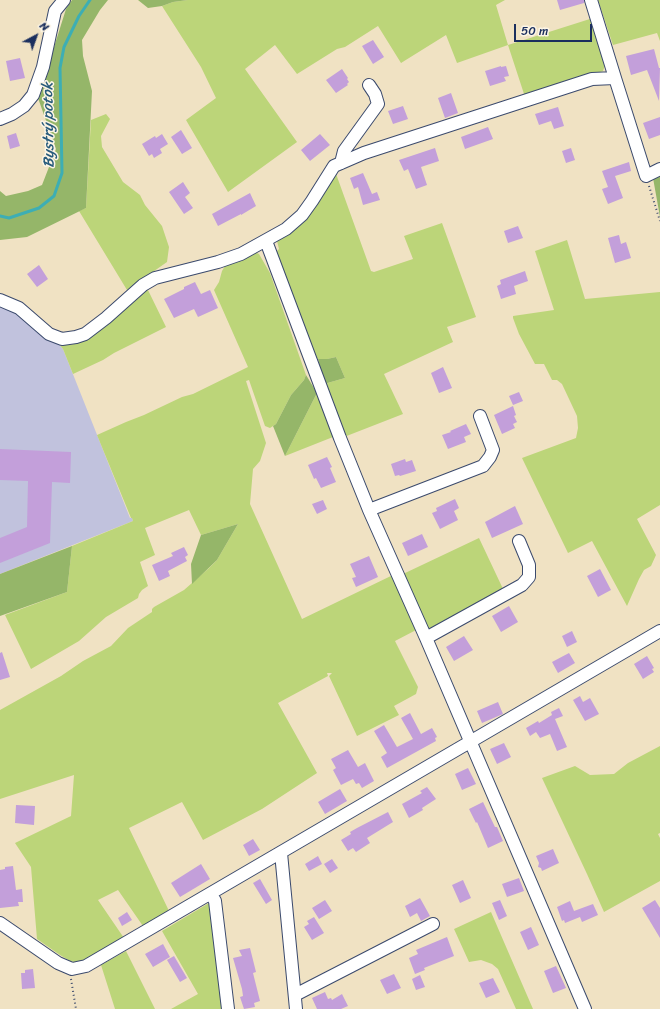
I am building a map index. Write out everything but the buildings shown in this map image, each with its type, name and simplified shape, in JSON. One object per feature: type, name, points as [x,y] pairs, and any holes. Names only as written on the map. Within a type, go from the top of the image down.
[{"type":"street","points":[[0,119],[12,114],[24,106],[33,95],[43,67],[55,11],[64,0]]},
{"type":"street","points":[[591,0],[646,176],[660,169]]},
{"type":"street","points":[[0,300],[19,308],[49,334],[62,339],[85,334],[143,285],[155,278],[218,262],[241,254],[286,229],[302,215],[334,166],[364,153],[592,79],[615,78]]},
{"type":"street","points":[[341,163],[344,151],[378,104],[375,94],[369,85]]},
{"type":"street","points":[[266,241],[340,438],[369,510],[426,638],[585,1009]]},
{"type":"street","points":[[369,510],[483,466],[494,450],[480,416]]},
{"type":"street","points":[[426,638],[522,585],[529,577],[529,565],[519,541]]},
{"type":"street","points":[[0,922],[58,962],[72,969],[86,966],[660,631]]},
{"type":"street","points":[[281,853],[296,1009]]},
{"type":"street","points":[[211,894],[215,902],[228,1009]]},
{"type":"street","points":[[295,995],[433,924]]},
{"type":"path","points":[[646,176],[660,221]]},
{"type":"path","points":[[72,969],[71,977],[76,1009]]},
{"type":"shaded area","points":[[0,306],[8,307],[59,344],[63,349],[130,518],[132,518],[133,521],[0,574]]},
{"type":"green space","points":[[72,0],[108,0],[100,10],[82,40],[83,56],[92,91],[86,208],[27,237],[0,240],[0,191],[6,196],[28,191],[42,185],[56,149],[38,98],[66,9]]},
{"type":"green space","points":[[138,0],[188,0],[148,8]]},
{"type":"green space","points":[[188,0],[505,0],[496,5],[508,45],[457,63],[446,35],[401,63],[378,26],[345,47],[337,49],[297,74],[275,45],[245,69],[297,142],[228,192],[186,120],[216,98],[201,67],[162,6],[173,2]]},
{"type":"green space","points":[[598,0],[660,0],[660,41],[657,33],[613,45]]},
{"type":"green space","points":[[593,18],[605,65],[603,71],[525,97],[508,45]]},
{"type":"green space","points":[[106,114],[110,119],[101,136],[102,147],[123,182],[140,195],[145,205],[162,226],[169,247],[167,262],[127,290],[79,211],[86,208],[91,120]]},
{"type":"green space","points":[[335,171],[371,271],[374,272],[413,259],[404,236],[442,223],[476,317],[447,327],[453,342],[384,374],[403,414],[344,437],[324,384],[345,378],[336,357],[318,359],[314,357],[275,253],[279,249],[277,241]]},
{"type":"green space","points":[[660,174],[660,217],[653,178]]},
{"type":"green space","points":[[567,240],[585,299],[660,292],[660,505],[637,519],[656,555],[651,566],[644,570],[627,606],[592,541],[568,553],[522,458],[576,438],[578,428],[577,416],[562,384],[557,380],[552,380],[544,364],[535,364],[519,334],[513,318],[513,316],[554,310],[535,251]]},
{"type":"green space","points":[[255,252],[259,254],[270,273],[306,375],[304,380],[291,395],[276,424],[270,428],[265,426],[249,380],[246,381],[266,443],[260,461],[253,469],[250,504],[302,619],[395,574],[418,629],[395,641],[418,687],[416,694],[394,706],[399,715],[357,736],[329,676],[332,673],[327,673],[328,676],[278,703],[317,773],[262,809],[203,840],[182,802],[129,828],[170,913],[145,929],[118,890],[98,900],[126,941],[88,961],[79,963],[70,961],[37,939],[31,867],[15,843],[71,816],[74,775],[0,799],[0,710],[111,646],[128,628],[152,612],[154,607],[184,590],[217,560],[238,524],[201,535],[189,510],[145,528],[155,555],[140,562],[148,586],[142,590],[138,598],[106,617],[79,641],[31,669],[5,615],[67,592],[72,546],[133,521],[97,435],[182,397],[193,394],[248,367],[214,290],[219,282],[225,266]]},
{"type":"green space","points":[[147,288],[166,327],[73,374],[63,349],[59,344],[69,345],[79,343],[90,337]]},
{"type":"green space","points":[[336,357],[345,378],[324,384],[318,359]]},
{"type":"green space","points":[[306,375],[317,393],[285,456],[273,426],[276,424],[291,395],[304,380]]},
{"type":"green space","points":[[317,393],[333,437],[285,456]]},
{"type":"green space","points":[[238,524],[217,560],[192,584],[191,564],[201,535]]},
{"type":"green space","points":[[479,538],[504,591],[432,629],[427,628],[403,574]]},
{"type":"green space","points":[[72,546],[67,592],[0,616],[0,574]]},
{"type":"green space","points":[[660,746],[660,833],[658,834],[660,838],[660,881],[604,912],[542,778],[575,766],[590,775],[614,774],[628,763]]},
{"type":"green space","points":[[209,903],[213,909],[224,1009],[171,1009],[198,994],[162,931]]},
{"type":"green space","points":[[491,912],[533,1009],[516,1009],[498,969],[492,964],[481,960],[469,962],[454,929]]},
{"type":"green space","points":[[126,951],[155,1009],[115,1009],[101,965]]},
{"type":"waterway","name":"Bystrý potok","points":[[0,216],[9,218],[39,208],[54,196],[62,173],[60,68],[64,47],[79,16],[90,0]]}]
